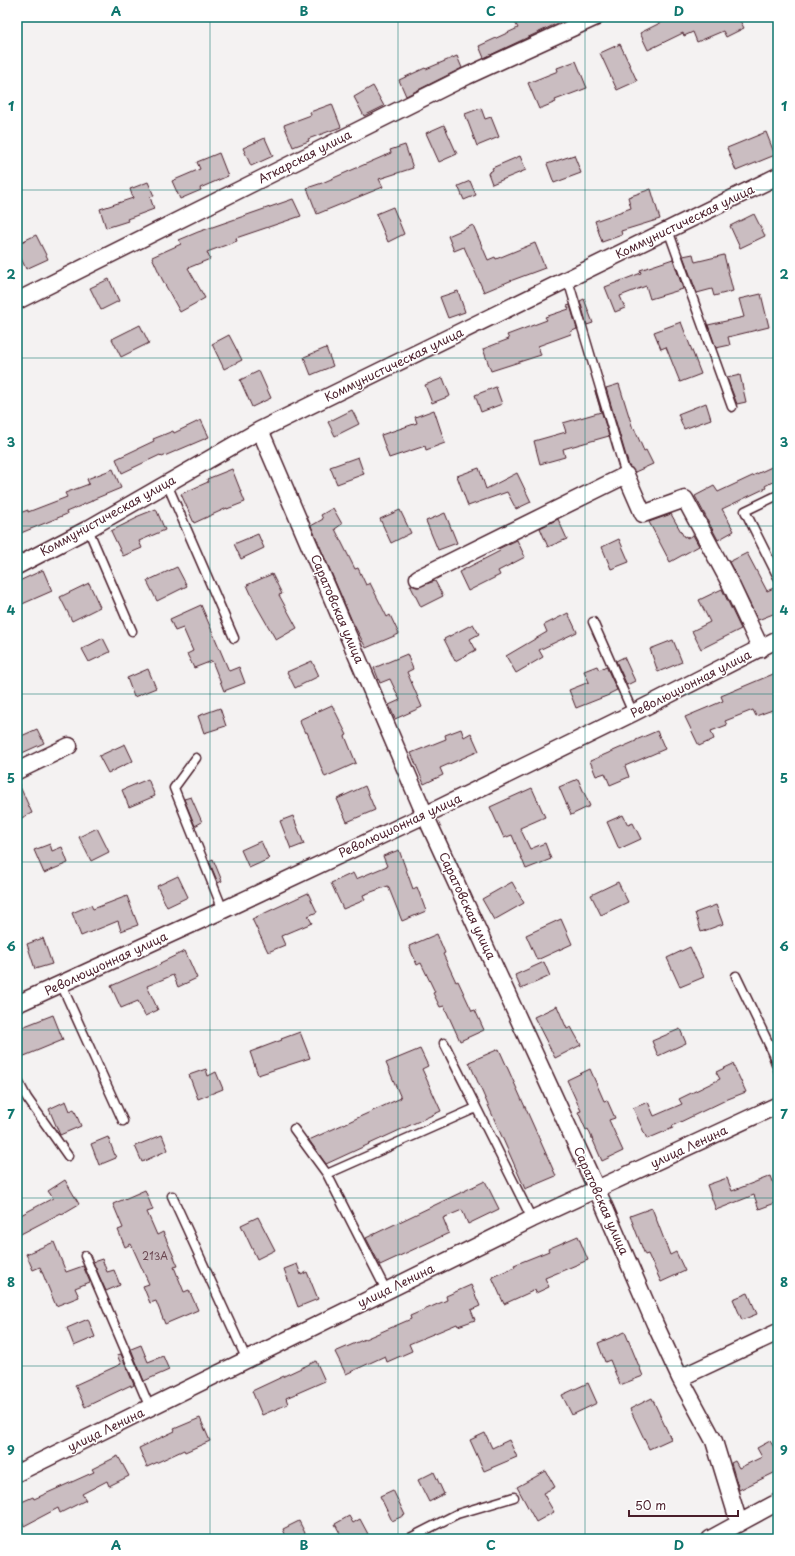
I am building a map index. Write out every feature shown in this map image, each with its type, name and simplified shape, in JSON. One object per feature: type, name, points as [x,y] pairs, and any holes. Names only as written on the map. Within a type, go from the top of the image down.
[{"type":"street","name":"Аткарская улица","points":[[17,301],[467,76],[596,17]]},
{"type":"street","name":"Коммунистическая улица","points":[[17,566],[88,529],[260,430],[778,176]]},
{"type":"street","name":"Саратовская улица","points":[[260,430],[425,815],[597,1190],[655,1324],[680,1378],[714,1441],[739,1523]]},
{"type":"street","points":[[418,578],[626,475],[643,514],[685,499],[731,585],[761,649]]},
{"type":"street","name":"Революционная улица","points":[[17,1004],[223,910],[425,815],[778,640]]},
{"type":"street","points":[[17,771],[69,746]]},
{"type":"street","name":"улица Ленина","points":[[17,1473],[532,1219],[778,1105]]},
{"type":"street","points":[[680,1378],[778,1332]]},
{"type":"street","points":[[710,1539],[778,1502]]},
{"type":"lane","points":[[668,230],[732,407]]},
{"type":"lane","points":[[568,280],[626,475]]},
{"type":"lane","points":[[167,484],[234,638]]},
{"type":"lane","points":[[778,495],[745,511],[778,577]]},
{"type":"lane","points":[[88,529],[132,631]]},
{"type":"lane","points":[[593,622],[633,713]]},
{"type":"lane","points":[[196,758],[174,788],[223,910]]},
{"type":"lane","points":[[736,976],[778,1063]]},
{"type":"lane","points":[[61,984],[123,1121]]},
{"type":"lane","points":[[444,1043],[532,1219]]},
{"type":"lane","points":[[17,1079],[27,1098],[68,1156]]},
{"type":"lane","points":[[327,1174],[476,1108]]},
{"type":"lane","points":[[294,1130],[327,1174],[386,1290]]},
{"type":"lane","points":[[172,1196],[247,1360]]},
{"type":"lane","points":[[85,1256],[150,1408]]},
{"type":"lane","points":[[408,1539],[457,1514],[514,1497]]},
{"type":"building","points":[[512,17],[571,17],[484,58],[479,46],[518,28]]},
{"type":"building","points":[[672,17],[738,17],[744,28],[726,37],[723,31],[697,42],[693,32],[684,36],[683,33],[648,50],[640,33]]},
{"type":"building","points":[[620,44],[637,81],[617,90],[600,53]]},
{"type":"building","points":[[457,56],[462,68],[406,96],[399,80]]},
{"type":"building","points":[[576,61],[587,88],[555,100],[556,102],[539,109],[528,83],[558,71],[557,68]]},
{"type":"building","points":[[373,86],[384,106],[364,116],[354,97]]},
{"type":"building","points":[[332,104],[341,127],[308,139],[309,141],[293,147],[284,125],[311,115],[310,112]]},
{"type":"building","points":[[481,108],[485,119],[491,117],[499,137],[477,146],[465,114]]},
{"type":"building","points":[[444,125],[457,154],[439,162],[426,133]]},
{"type":"building","points":[[766,132],[775,155],[736,171],[727,148]]},
{"type":"building","points":[[265,138],[273,156],[251,166],[243,148]]},
{"type":"building","points":[[405,145],[413,168],[379,179],[383,187],[317,214],[307,188],[391,153],[390,150]]},
{"type":"building","points":[[219,153],[228,176],[200,188],[201,190],[180,199],[172,181],[200,169],[197,162]]},
{"type":"building","points":[[574,155],[581,173],[554,183],[547,164]]},
{"type":"building","points":[[520,156],[526,170],[492,184],[488,173],[493,170],[492,168]]},
{"type":"building","points":[[470,181],[476,195],[464,200],[458,186]]},
{"type":"building","points":[[148,182],[154,196],[150,197],[154,209],[127,219],[128,221],[106,228],[100,209],[133,198],[130,189]]},
{"type":"building","points":[[651,189],[660,219],[621,231],[622,235],[602,242],[595,221],[631,208],[628,197]]},
{"type":"building","points":[[293,199],[301,216],[236,238],[237,241],[207,252],[210,259],[188,268],[205,298],[180,312],[152,257],[181,244],[179,240],[198,232]]},
{"type":"building","points":[[393,207],[404,234],[388,242],[376,214]]},
{"type":"building","points":[[754,214],[765,236],[740,248],[730,226]]},
{"type":"building","points":[[473,225],[488,260],[495,257],[496,259],[535,243],[545,268],[484,292],[464,247],[454,251],[448,236]]},
{"type":"building","points":[[36,235],[48,259],[26,269],[17,250],[17,244]]},
{"type":"building","points":[[693,254],[695,262],[724,255],[733,291],[714,296],[712,289],[697,293],[683,256]]},
{"type":"building","points":[[673,259],[683,289],[650,299],[646,286],[620,296],[625,308],[615,312],[605,287],[641,273],[640,270]]},
{"type":"building","points":[[109,279],[119,301],[101,310],[90,288]]},
{"type":"building","points":[[458,291],[465,312],[448,318],[440,297]]},
{"type":"building","points":[[761,294],[769,327],[728,337],[730,345],[716,348],[708,325],[744,317],[739,299]]},
{"type":"building","points":[[584,299],[593,323],[587,325],[580,301]]},
{"type":"building","points":[[570,305],[577,329],[570,332],[571,334],[538,346],[541,355],[491,371],[483,349],[509,339],[507,335],[547,320],[545,317],[569,309],[567,306]]},
{"type":"building","points":[[681,322],[701,374],[680,382],[666,347],[661,349],[654,332]]},
{"type":"building","points":[[140,325],[149,343],[121,357],[112,339]]},
{"type":"building","points":[[229,335],[242,360],[224,369],[212,344]]},
{"type":"building","points":[[326,348],[333,366],[311,375],[304,357]]},
{"type":"building","points":[[259,371],[271,398],[252,407],[240,380]]},
{"type":"building","points":[[740,375],[746,402],[737,404],[727,378]]},
{"type":"building","points":[[443,378],[450,396],[432,403],[425,385]]},
{"type":"building","points":[[619,384],[633,429],[634,428],[644,451],[646,450],[653,464],[635,472],[629,466],[606,388]]},
{"type":"building","points":[[496,387],[502,404],[481,412],[475,395]]},
{"type":"building","points":[[595,391],[609,436],[563,449],[565,457],[540,464],[534,441],[566,432],[563,423],[601,412]]},
{"type":"building","points":[[706,403],[711,419],[684,429],[678,414]]},
{"type":"building","points":[[352,410],[359,424],[335,436],[328,422]]},
{"type":"building","points":[[434,410],[445,443],[426,450],[425,446],[389,458],[381,435],[417,423],[415,417]]},
{"type":"building","points":[[201,420],[209,437],[162,457],[160,455],[122,473],[116,459],[154,441],[153,439],[173,431],[174,433]]},
{"type":"building","points":[[358,457],[364,474],[337,484],[330,467]]},
{"type":"building","points":[[778,464],[778,479],[765,486],[766,488],[722,509],[734,531],[718,540],[695,496],[714,486],[718,492]]},
{"type":"building","points":[[479,468],[486,489],[517,473],[531,502],[516,509],[507,492],[468,506],[457,476]]},
{"type":"building","points":[[113,469],[121,488],[66,512],[67,514],[21,533],[17,521],[17,514],[28,510],[28,512],[67,497],[65,493],[89,484],[87,479]]},
{"type":"building","points":[[232,469],[245,502],[227,508],[194,523],[181,494],[208,482],[207,479]]},
{"type":"building","points":[[333,508],[342,524],[335,529],[355,569],[358,568],[366,585],[370,583],[387,617],[390,615],[399,634],[366,648],[352,621],[311,526],[323,519],[321,515]]},
{"type":"building","points":[[156,509],[165,530],[139,541],[142,548],[123,556],[111,531],[137,518],[136,517]]},
{"type":"building","points":[[400,510],[411,533],[391,543],[380,519]]},
{"type":"building","points":[[445,513],[457,543],[438,550],[426,521]]},
{"type":"building","points":[[671,514],[684,537],[686,536],[687,538],[693,535],[699,546],[670,562],[649,522]]},
{"type":"building","points":[[558,519],[567,539],[548,547],[540,528]]},
{"type":"building","points":[[258,534],[264,548],[241,559],[234,544]]},
{"type":"building","points":[[619,539],[629,562],[611,569],[602,547]]},
{"type":"building","points":[[517,540],[525,557],[498,571],[500,575],[468,591],[459,572],[500,551],[498,549]]},
{"type":"building","points":[[747,553],[767,591],[778,586],[778,612],[758,620],[729,562]]},
{"type":"building","points":[[177,567],[187,586],[157,601],[147,581]]},
{"type":"building","points":[[43,570],[52,591],[20,605],[17,599],[17,582]]},
{"type":"building","points":[[272,574],[282,594],[279,595],[297,628],[276,640],[256,605],[247,585]]},
{"type":"building","points":[[435,581],[443,596],[421,607],[410,585],[418,587]]},
{"type":"building","points":[[89,583],[100,607],[72,621],[60,597]]},
{"type":"building","points":[[722,589],[741,629],[701,649],[692,631],[710,622],[699,600]]},
{"type":"building","points":[[201,605],[229,671],[239,667],[245,683],[224,691],[212,661],[194,668],[187,654],[193,651],[183,628],[175,631],[170,619]]},
{"type":"building","points":[[568,613],[577,632],[539,650],[543,657],[516,673],[506,656],[547,632],[544,625]]},
{"type":"building","points":[[473,624],[479,634],[470,639],[476,650],[455,661],[444,639]]},
{"type":"building","points":[[103,638],[110,652],[89,662],[82,649]]},
{"type":"building","points":[[673,640],[682,662],[658,672],[650,649]]},
{"type":"building","points":[[407,654],[413,669],[407,672],[422,707],[395,719],[389,705],[400,700],[390,679],[380,683],[374,668]]},
{"type":"building","points":[[624,657],[635,681],[627,685],[616,661]]},
{"type":"building","points":[[312,661],[319,676],[295,688],[287,672]]},
{"type":"building","points":[[597,666],[599,670],[606,666],[617,690],[609,695],[576,708],[569,690],[589,682],[584,671]]},
{"type":"building","points":[[148,669],[156,688],[134,697],[127,678]]},
{"type":"building","points":[[778,672],[778,708],[756,716],[753,710],[725,721],[727,725],[711,731],[714,739],[699,746],[685,717],[723,701],[721,696]]},
{"type":"building","points":[[332,705],[347,735],[345,736],[356,763],[325,777],[307,732],[305,733],[299,720]]},
{"type":"building","points":[[220,708],[226,726],[204,733],[198,716]]},
{"type":"building","points":[[37,729],[44,743],[20,754],[17,747],[17,738]]},
{"type":"building","points":[[461,729],[464,737],[471,733],[479,751],[440,768],[443,775],[424,784],[411,753],[446,739],[445,735]]},
{"type":"building","points":[[657,731],[665,749],[625,766],[629,777],[610,785],[605,773],[596,776],[590,761]]},
{"type":"building","points":[[125,744],[133,761],[108,773],[99,756]]},
{"type":"building","points":[[148,779],[155,796],[129,807],[122,790]]},
{"type":"building","points":[[578,779],[590,806],[571,815],[559,787]]},
{"type":"building","points":[[17,780],[32,813],[17,820]]},
{"type":"building","points":[[365,786],[375,810],[347,822],[337,799]]},
{"type":"building","points":[[532,788],[545,817],[520,828],[530,849],[545,843],[551,859],[526,869],[512,835],[504,838],[490,807]]},
{"type":"building","points":[[191,797],[202,822],[195,826],[184,799]]},
{"type":"building","points":[[623,815],[628,825],[633,823],[641,839],[619,849],[607,822]]},
{"type":"building","points":[[293,816],[304,844],[291,849],[280,821]]},
{"type":"building","points":[[97,828],[109,852],[91,861],[79,837]]},
{"type":"building","points":[[261,841],[269,859],[249,868],[241,850]]},
{"type":"building","points":[[50,844],[52,851],[62,847],[68,863],[44,873],[34,850]]},
{"type":"building","points":[[399,850],[413,889],[417,887],[426,911],[402,921],[388,886],[363,895],[365,900],[343,909],[331,883],[353,873],[356,879],[387,866],[383,856]]},
{"type":"building","points":[[213,859],[222,881],[218,883],[209,861]]},
{"type":"building","points":[[178,876],[188,897],[167,907],[157,886]]},
{"type":"building","points":[[512,882],[524,903],[494,920],[482,899]]},
{"type":"building","points":[[618,882],[628,902],[601,915],[591,895]]},
{"type":"building","points":[[308,893],[317,912],[308,916],[312,923],[281,936],[285,945],[268,952],[252,919]]},
{"type":"building","points":[[127,896],[138,925],[121,931],[118,921],[81,936],[72,913],[91,905],[93,909]]},
{"type":"building","points":[[716,905],[723,924],[701,932],[695,913]]},
{"type":"building","points":[[561,919],[572,944],[537,960],[526,935]]},
{"type":"building","points":[[437,934],[445,953],[443,954],[456,982],[458,981],[472,1011],[475,1010],[484,1030],[460,1041],[444,1006],[440,1007],[433,993],[435,992],[421,963],[417,965],[409,946]]},
{"type":"building","points":[[43,938],[52,964],[35,969],[27,944]]},
{"type":"building","points":[[690,947],[704,977],[680,987],[667,958]]},
{"type":"building","points":[[185,951],[197,978],[178,987],[173,975],[147,986],[158,1010],[145,1016],[138,1001],[121,1008],[111,986],[161,964],[160,963]]},
{"type":"building","points":[[544,962],[550,976],[521,989],[515,975]]},
{"type":"building","points":[[557,1006],[567,1029],[571,1027],[581,1045],[555,1058],[534,1017]]},
{"type":"building","points":[[53,1015],[63,1040],[17,1059],[17,1029]]},
{"type":"building","points":[[680,1029],[686,1043],[658,1056],[652,1041]]},
{"type":"building","points":[[300,1032],[310,1058],[258,1075],[250,1052]]},
{"type":"building","points":[[764,1046],[773,1066],[778,1068],[778,1083]]},
{"type":"building","points":[[420,1049],[428,1066],[422,1069],[441,1111],[326,1164],[309,1140],[401,1098],[386,1063]]},
{"type":"building","points":[[499,1049],[556,1176],[525,1189],[469,1062]]},
{"type":"building","points":[[733,1064],[746,1092],[728,1099],[672,1126],[673,1128],[647,1139],[633,1108],[648,1102],[654,1116],[682,1104],[679,1099],[720,1079],[716,1072]]},
{"type":"building","points":[[206,1069],[208,1076],[216,1072],[223,1089],[198,1099],[189,1075]]},
{"type":"building","points":[[590,1069],[604,1101],[607,1100],[615,1118],[609,1120],[623,1151],[602,1161],[588,1129],[586,1130],[578,1112],[581,1111],[567,1080]]},
{"type":"building","points":[[66,1101],[70,1111],[74,1109],[81,1126],[60,1135],[49,1109]]},
{"type":"building","points":[[162,1135],[168,1150],[142,1162],[135,1146]]},
{"type":"building","points":[[108,1137],[116,1158],[99,1165],[91,1144]]},
{"type":"building","points":[[771,1176],[778,1195],[778,1202],[759,1209],[754,1195],[716,1210],[707,1185],[727,1178],[732,1191]]},
{"type":"building","points":[[65,1180],[79,1204],[17,1236],[17,1217],[53,1198],[48,1191]]},
{"type":"building","points":[[485,1181],[499,1209],[468,1224],[462,1210],[443,1218],[449,1233],[380,1265],[366,1238]]},
{"type":"building","points":[[145,1190],[153,1210],[147,1212],[157,1235],[163,1232],[178,1266],[174,1267],[184,1292],[189,1290],[198,1310],[165,1324],[156,1301],[150,1303],[143,1286],[149,1284],[131,1244],[125,1247],[118,1230],[123,1228],[113,1204]]},
{"type":"building","points":[[652,1208],[670,1255],[676,1252],[685,1271],[661,1282],[648,1254],[645,1255],[630,1216]]},
{"type":"building","points":[[258,1217],[275,1250],[257,1259],[241,1225]]},
{"type":"building","points":[[578,1236],[588,1260],[545,1278],[549,1287],[536,1293],[535,1290],[504,1304],[492,1277],[515,1267],[514,1265],[549,1251],[548,1249]]},
{"type":"building","points":[[54,1242],[66,1272],[83,1266],[90,1282],[75,1288],[79,1297],[56,1306],[40,1267],[33,1270],[26,1254]]},
{"type":"building","points":[[102,1259],[107,1272],[114,1270],[120,1285],[106,1291],[93,1262]]},
{"type":"building","points":[[297,1264],[301,1275],[307,1272],[318,1299],[298,1307],[284,1269]]},
{"type":"building","points":[[471,1285],[480,1306],[471,1310],[475,1320],[458,1326],[457,1324],[409,1344],[412,1351],[387,1362],[385,1356],[346,1374],[335,1352],[411,1319],[410,1316],[447,1300],[446,1296]]},
{"type":"building","points":[[748,1293],[757,1314],[742,1320],[733,1299]]},
{"type":"building","points":[[88,1319],[95,1337],[74,1346],[67,1328]]},
{"type":"building","points":[[625,1332],[643,1376],[620,1385],[610,1360],[605,1362],[598,1343]]},
{"type":"building","points":[[141,1345],[148,1362],[163,1356],[169,1370],[144,1381],[131,1349]]},
{"type":"building","points":[[121,1354],[134,1385],[131,1387],[131,1385],[85,1407],[75,1385],[121,1364],[117,1355]]},
{"type":"building","points":[[316,1361],[325,1381],[286,1398],[288,1404],[262,1415],[252,1391]]},
{"type":"building","points":[[588,1383],[597,1403],[572,1415],[562,1395]]},
{"type":"building","points":[[652,1398],[671,1439],[649,1449],[630,1409]]},
{"type":"building","points":[[200,1418],[210,1441],[185,1452],[184,1450],[147,1467],[139,1448],[175,1431],[174,1429]]},
{"type":"building","points":[[485,1433],[492,1448],[509,1440],[517,1457],[484,1471],[470,1440]]},
{"type":"building","points":[[770,1441],[778,1454],[778,1471],[739,1490],[731,1463],[735,1461],[739,1468],[762,1457],[757,1448]]},
{"type":"building","points":[[118,1456],[129,1476],[109,1486],[107,1481],[82,1494],[86,1500],[60,1513],[58,1508],[24,1526],[17,1512],[17,1504],[33,1497],[34,1499],[94,1472],[92,1469]]},
{"type":"building","points":[[546,1471],[555,1487],[543,1493],[554,1512],[536,1522],[517,1487]]},
{"type":"building","points":[[434,1472],[444,1494],[429,1502],[418,1480]]},
{"type":"building","points":[[393,1490],[405,1515],[392,1521],[380,1496]]},
{"type":"building","points":[[349,1516],[353,1523],[360,1519],[368,1534],[359,1539],[343,1539],[335,1524]]},
{"type":"building","points":[[299,1521],[308,1539],[287,1539],[283,1529]]}]
